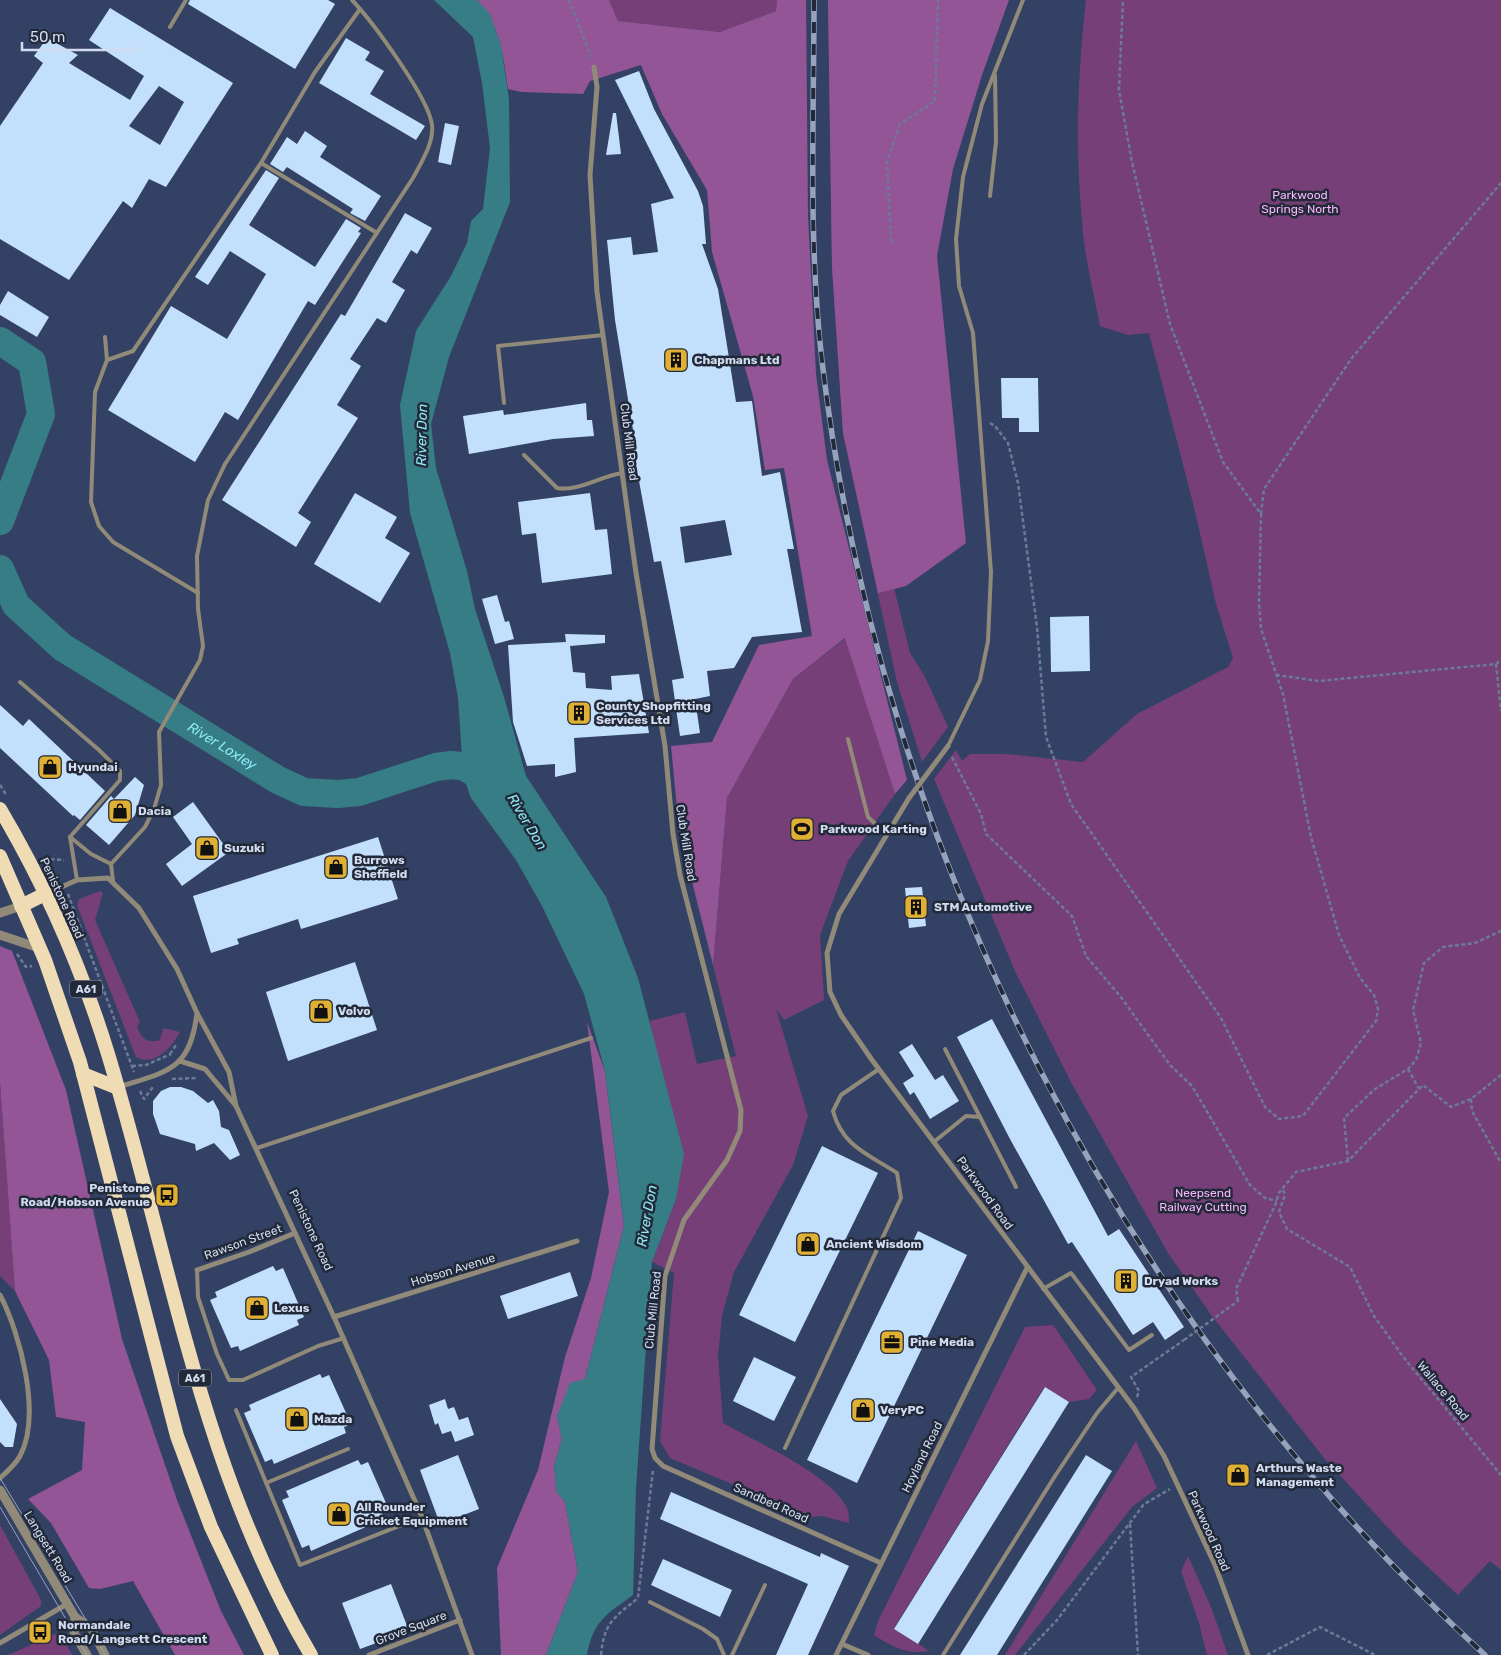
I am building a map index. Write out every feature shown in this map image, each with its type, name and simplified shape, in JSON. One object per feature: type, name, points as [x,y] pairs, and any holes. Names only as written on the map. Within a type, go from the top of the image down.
[{"type":"highway","name":"Penistone Road","points":[[0,809],[46,894],[94,1012],[118,1088],[188,1354],[216,1446],[245,1523],[281,1600],[311,1655]]},
{"type":"highway","name":"A61","points":[[0,856],[46,966],[83,1074],[177,1436],[211,1527],[272,1655]]},
{"type":"highway","points":[[21,906],[46,894]]},
{"type":"highway","points":[[83,1074],[118,1088]]},
{"type":"street","name":"Club Mill Road","points":[[594,67],[597,87],[590,176],[590,208],[597,292],[622,473],[665,746],[673,834],[680,875],[699,942],[741,1110],[740,1131],[727,1160],[684,1220],[665,1276],[652,1449],[655,1458]]},
{"type":"street","name":"Parkwood Road","points":[[948,746],[908,798],[839,914],[827,953],[830,992],[841,1015],[879,1069],[1134,1408],[1164,1456],[1215,1565],[1248,1655]]},
{"type":"street","name":"Penistone Road","points":[[46,894],[77,880],[108,878],[139,908],[160,940],[229,1072],[236,1106],[344,1338],[422,1517],[472,1655]]},
{"type":"street","points":[[0,913],[21,906]]},
{"type":"street","points":[[0,935],[39,948]]},
{"type":"street","points":[[118,1088],[160,1073],[180,1061],[189,1051],[194,1038],[197,1013]]},
{"type":"street","points":[[180,1061],[205,1069],[236,1106]]},
{"type":"street","name":"Rawson Street","points":[[197,1270],[249,1252],[295,1233]]},
{"type":"street","name":"Hobson Avenue","points":[[334,1317],[577,1241]]},
{"type":"street","name":"Hoyland Road","points":[[836,1655],[1027,1268]]},
{"type":"street","points":[[0,1295],[23,1354],[29,1413],[22,1454],[14,1466],[0,1478]]},
{"type":"street","name":"Sandbed Road","points":[[655,1458],[663,1466],[881,1563]]},
{"type":"street","name":"Langsett Road","points":[[0,1490],[74,1617],[74,1633],[86,1655]]},
{"type":"street","points":[[0,1643],[67,1604]]},
{"type":"street","name":"Langsett Road","points":[[74,1617],[91,1628],[105,1655]]},
{"type":"street","name":"Grove Square","points":[[368,1655],[460,1620]]},
{"type":"street","points":[[842,1644],[868,1655]]},
{"type":"lane","points":[[170,27],[186,0]]},
{"type":"lane","points":[[113,881],[112,864],[145,827],[154,809],[161,785],[159,732],[200,660],[203,646],[197,556],[208,500],[225,464],[413,178],[429,147],[432,125],[419,91],[352,0]]},
{"type":"lane","points":[[948,746],[980,680],[988,641],[990,572],[973,333],[959,286],[956,239],[962,177],[982,104],[1022,0]]},
{"type":"lane","points":[[107,360],[133,352],[261,163],[315,72],[360,9]]},
{"type":"lane","points":[[990,196],[996,142],[995,73]]},
{"type":"lane","points":[[261,163],[377,233]]},
{"type":"lane","points":[[504,403],[498,346],[603,336]]},
{"type":"lane","points":[[105,337],[107,360],[95,392],[91,502],[99,526],[113,542],[198,593]]},
{"type":"lane","points":[[524,456],[558,488],[563,489],[575,488],[606,475],[622,473]]},
{"type":"lane","points":[[20,682],[99,750],[120,771],[120,780],[70,837]]},
{"type":"lane","points":[[848,739],[868,817],[887,835]]},
{"type":"lane","points":[[70,837],[90,854],[112,864]]},
{"type":"lane","points":[[70,837],[77,880]]},
{"type":"lane","points":[[257,1148],[591,1038]]},
{"type":"lane","points":[[945,1049],[1016,1187]]},
{"type":"lane","points":[[785,1448],[901,1198],[897,1173],[847,1141],[837,1126],[833,1111],[841,1095],[879,1069]]},
{"type":"lane","points":[[935,1141],[966,1116],[980,1116]]},
{"type":"lane","points":[[197,1270],[198,1297],[217,1354],[229,1380],[243,1380],[318,1346],[344,1338]]},
{"type":"lane","points":[[1043,1289],[1071,1273],[1129,1350],[1152,1335]]},
{"type":"lane","points":[[943,1655],[1055,1476],[1097,1413],[1118,1388]]},
{"type":"lane","points":[[236,1410],[300,1565],[422,1517]]},
{"type":"lane","points":[[266,1483],[348,1449]]},
{"type":"lane","points":[[732,1655],[765,1585]]},
{"type":"lane","points":[[650,1602],[703,1629],[717,1639],[724,1655]]},
{"type":"path","points":[[569,0],[594,67]]},
{"type":"path","points":[[891,242],[887,162],[900,124],[936,102],[938,0]]},
{"type":"path","points":[[1123,0],[1119,90],[1132,162],[1170,324],[1222,462],[1261,514]]},
{"type":"path","points":[[978,417],[996,426],[1008,443],[1018,483],[1037,627],[1046,737],[1070,804],[1221,1018],[1265,1107],[1279,1119],[1303,1116],[1376,1021],[1378,1008],[1374,995],[1360,978],[1339,935],[1311,837],[1283,694],[1261,629],[1259,603],[1261,514],[1264,489],[1351,360],[1501,183]]},
{"type":"path","points":[[1276,675],[1319,681],[1496,664],[1501,660]]},
{"type":"path","points":[[1496,664],[1501,710]]},
{"type":"path","points":[[948,746],[981,814],[986,834],[1072,916],[1086,956],[1120,996],[1170,1065],[1192,1086],[1250,1185],[1266,1198],[1277,1201]]},
{"type":"path","points":[[40,853],[64,885],[144,1099],[153,1087]]},
{"type":"path","points":[[1348,1161],[1344,1118],[1375,1089],[1408,1070],[1416,1060],[1421,1043],[1413,1010],[1424,963],[1443,947],[1475,943],[1501,931]]},
{"type":"path","points":[[16,951],[26,967],[46,966]]},
{"type":"path","points":[[132,1066],[152,1063],[170,1054],[180,1061]]},
{"type":"path","points":[[171,1079],[188,1077],[201,1079],[205,1069]]},
{"type":"path","points":[[1408,1070],[1419,1089]]},
{"type":"path","points":[[1134,1408],[1139,1391],[1131,1377],[1238,1301],[1236,1289],[1277,1201],[1278,1194],[1296,1172],[1348,1161],[1423,1085],[1451,1107],[1471,1099],[1501,1075]]},
{"type":"path","points":[[1471,1099],[1472,1111],[1501,1163]]},
{"type":"path","name":"Wallace Road","points":[[1283,1190],[1285,1195],[1279,1212],[1287,1229],[1350,1267],[1374,1316],[1404,1358],[1501,1475]]},
{"type":"path","points":[[601,1655],[602,1641],[610,1621],[638,1598],[655,1458]]},
{"type":"path","points":[[1024,1655],[1057,1620],[1144,1504],[1177,1485]]},
{"type":"path","points":[[1130,1522],[1138,1655]]},
{"type":"path","points":[[1267,1655],[1320,1627],[1375,1655]]},
{"type":"green space","points":[[609,0],[777,0],[776,11],[721,32],[618,21]]},
{"type":"green space","points":[[828,0],[887,559],[910,653],[924,675],[948,727],[922,762],[897,682],[843,433],[832,267]]},
{"type":"green space","name":"Parkwood Springs North","points":[[1086,0],[1501,0],[1501,1570],[1490,1561],[1458,1595],[1403,1544],[1324,1458],[1212,1316],[1168,1253],[1073,1086],[1015,971],[934,779],[956,750],[962,761],[970,754],[1006,754],[1083,762],[1137,714],[1228,667],[1233,658],[1216,604],[1195,511],[1149,333],[1128,335],[1100,326],[1084,244],[1080,203],[1078,116]]},
{"type":"green space","points":[[846,638],[895,794],[848,861],[820,935],[824,1000],[784,1020],[776,1009],[808,1116],[793,1165],[734,1272],[722,1316],[718,1356],[723,1423],[791,1460],[826,1483],[847,1508],[849,1523],[822,1516],[810,1517],[670,1458],[660,1441],[674,1273],[652,1262],[676,1199],[650,1021],[685,1012],[697,1064],[736,1056],[713,965],[727,798],[793,679]]},
{"type":"green space","points":[[100,891],[103,893],[95,920],[140,1022],[137,1026],[140,1034],[145,1039],[156,1041],[160,1040],[163,1028],[180,1032],[168,1049],[150,1059],[136,1057],[77,905],[79,899]]},
{"type":"green space","points":[[0,1082],[15,1291],[0,1276]]},
{"type":"green space","points":[[1053,1325],[1097,1390],[1089,1399],[1069,1402],[1044,1387],[894,1628],[929,1651],[907,1651],[887,1643],[874,1635],[878,1621],[1025,1327]]},
{"type":"green space","points":[[1136,1441],[1157,1488],[1132,1507],[1015,1655],[1005,1655]]},
{"type":"green space","points":[[0,1525],[41,1600],[41,1606],[0,1635]]},
{"type":"green space","points":[[1188,1556],[1211,1607],[1228,1655],[1207,1655],[1199,1623],[1181,1571]]},
{"type":"green space","points":[[60,1632],[72,1655],[8,1655]]},
{"type":"shaded area","points":[[477,0],[609,0],[618,21],[720,32],[776,11],[777,0],[806,0],[808,216],[816,374],[827,460],[907,780],[895,794],[845,638],[793,679],[727,798],[713,965],[679,830],[671,746],[712,742],[759,645],[812,636],[784,468],[765,470],[753,396],[712,252],[707,190],[662,114],[641,65],[590,81],[583,94],[521,92],[508,89],[500,42],[485,10]]},
{"type":"shaded area","points":[[828,0],[1009,0],[982,75],[953,169],[937,256],[966,543],[906,586],[878,593],[843,433],[832,267]]},
{"type":"shaded area","points":[[0,946],[12,951],[66,1090],[122,1339],[177,1500],[221,1611],[244,1655],[175,1655],[133,1581],[100,1589],[89,1588],[51,1523],[28,1499],[82,1470],[85,1422],[56,1417],[49,1360],[15,1291],[0,1082]]},
{"type":"shaded area","points":[[587,1022],[605,1071],[624,1226],[585,1379],[557,1416],[562,1439],[554,1466],[557,1492],[565,1502],[578,1572],[546,1655],[501,1655],[497,1568],[538,1470],[565,1357],[591,1278],[609,1192]]},
{"type":"water","name":"River Don","points":[[434,0],[477,0],[490,14],[501,45],[509,99],[510,202],[449,357],[431,424],[436,468],[467,571],[475,609],[504,697],[526,776],[606,897],[638,978],[684,1154],[676,1199],[652,1262],[636,1488],[633,1595],[602,1619],[593,1634],[587,1655],[546,1655],[578,1572],[565,1502],[557,1493],[554,1466],[562,1439],[557,1416],[570,1383],[585,1379],[624,1226],[605,1071],[584,994],[542,906],[516,860],[471,798],[466,784],[454,777],[450,758],[462,757],[458,698],[450,653],[410,513],[400,405],[416,331],[451,276],[467,243],[471,221],[483,209],[490,148],[482,83],[473,37]]},
{"type":"building","points":[[190,0],[328,0],[335,4],[295,69],[188,4]]},
{"type":"building","points":[[110,8],[233,83],[166,187],[149,179],[132,208],[123,201],[69,280],[0,239],[0,126],[43,63],[34,56],[47,38],[78,55],[69,63],[130,100],[144,76],[89,40]],"holes":[[[159,86],[184,102],[160,145],[129,126]]]},
{"type":"building","points":[[346,38],[370,52],[365,60],[384,71],[370,94],[425,126],[416,140],[319,83]]},
{"type":"building","points":[[639,71],[654,109],[698,191],[703,206],[706,244],[702,244],[718,289],[736,402],[752,401],[762,476],[780,472],[794,549],[787,549],[802,632],[752,637],[734,668],[707,671],[710,696],[695,699],[700,733],[680,736],[672,680],[684,678],[661,561],[654,562],[632,443],[635,442],[615,320],[607,240],[631,237],[633,255],[658,252],[651,204],[674,198],[615,80]],"holes":[[[725,520],[732,555],[685,563],[680,527]]]},
{"type":"building","points":[[613,113],[616,113],[621,154],[606,155]]},
{"type":"building","points":[[445,123],[459,126],[451,165],[438,162]]},
{"type":"building","points":[[305,131],[327,146],[320,157],[381,196],[365,221],[350,213],[353,209],[287,167],[283,172],[270,164],[287,137],[297,144]]},
{"type":"building","points":[[266,170],[279,178],[249,225],[315,267],[346,219],[361,228],[358,232],[361,233],[315,305],[308,301],[238,420],[225,412],[195,462],[108,410],[171,306],[227,339],[266,274],[230,251],[208,285],[195,277]]},
{"type":"building","points":[[405,213],[432,228],[417,254],[411,250],[392,282],[405,290],[386,323],[377,318],[350,359],[361,366],[337,405],[358,418],[298,513],[311,522],[296,547],[222,500],[341,314],[345,316]]},
{"type":"building","points":[[8,291],[49,317],[37,337],[0,315],[0,305]]},
{"type":"building","points":[[1001,378],[1038,378],[1039,432],[1019,432],[1019,418],[1002,418]]},
{"type":"building","points":[[586,403],[587,420],[592,420],[594,436],[553,439],[469,454],[463,416],[503,410],[504,415]]},
{"type":"building","points":[[355,493],[397,517],[385,538],[410,553],[380,603],[314,564]]},
{"type":"building","points":[[590,493],[595,530],[607,529],[612,574],[542,583],[536,533],[522,535],[518,502]]},
{"type":"building","points":[[497,595],[505,622],[509,621],[514,639],[495,644],[482,599]]},
{"type":"building","points":[[1089,616],[1090,671],[1051,672],[1050,617]]},
{"type":"building","name":"County Shopfitting Services Ltd","points":[[565,634],[605,635],[605,643],[570,646],[573,672],[585,673],[586,688],[612,690],[611,676],[639,674],[649,733],[574,738],[576,772],[555,777],[555,764],[527,766],[513,722],[508,645],[566,642]]},
{"type":"building","name":"Hyundai","points":[[0,705],[23,726],[29,719],[105,791],[80,820],[73,816],[0,748]]},
{"type":"building","name":"Dacia","points":[[135,777],[144,785],[135,815],[109,845],[86,825],[111,796],[114,799]]},
{"type":"building","name":"Suzuki","points":[[193,802],[229,852],[182,886],[166,864],[192,844],[173,817]]},
{"type":"building","name":"Burrows Sheffield","points":[[378,837],[398,899],[301,929],[298,919],[237,939],[239,944],[211,953],[193,896]]},
{"type":"building","name":"STM Automotive","points":[[922,887],[926,926],[909,928],[905,888]]},
{"type":"building","name":"Volvo","points":[[355,962],[377,1030],[288,1061],[266,992]]},
{"type":"building","points":[[992,1019],[1108,1236],[1119,1229],[1184,1327],[1165,1340],[1153,1322],[1133,1335],[1072,1242],[1068,1244],[1010,1139],[957,1037]]},
{"type":"building","points":[[912,1044],[935,1080],[943,1075],[959,1101],[930,1119],[914,1092],[910,1095],[903,1083],[914,1076],[899,1052]]},
{"type":"building","points":[[170,1087],[181,1087],[193,1091],[208,1103],[213,1100],[219,1111],[221,1127],[229,1130],[240,1155],[230,1160],[214,1143],[196,1151],[195,1144],[160,1134],[153,1114],[153,1101],[161,1091]]},
{"type":"building","name":"Ancient Wisdom","points":[[822,1146],[878,1173],[795,1342],[739,1315]]},
{"type":"building","points":[[918,1231],[967,1255],[857,1483],[807,1460]]},
{"type":"building","name":"Lexus","points":[[273,1266],[276,1271],[283,1268],[304,1317],[297,1320],[299,1325],[240,1351],[238,1346],[231,1348],[210,1300],[217,1297],[215,1292]]},
{"type":"building","points":[[570,1272],[578,1296],[508,1319],[500,1296]]},
{"type":"building","points":[[754,1357],[796,1377],[774,1421],[733,1401]]},
{"type":"building","name":"Mazda","points":[[320,1374],[322,1378],[329,1375],[351,1424],[344,1427],[346,1433],[274,1464],[272,1459],[265,1462],[244,1413],[251,1410],[249,1405]]},
{"type":"building","points":[[1045,1387],[1069,1402],[918,1644],[894,1629]]},
{"type":"building","points":[[0,1399],[17,1424],[13,1447],[5,1447],[0,1442]]},
{"type":"building","points":[[445,1399],[448,1409],[454,1407],[459,1420],[468,1417],[474,1435],[455,1442],[451,1431],[442,1434],[438,1423],[435,1425],[429,1405]]},
{"type":"building","points":[[458,1455],[479,1509],[440,1524],[420,1470]]},
{"type":"building","points":[[1086,1455],[1112,1471],[997,1655],[960,1655]]},
{"type":"building","points":[[358,1460],[361,1465],[368,1462],[389,1510],[382,1513],[384,1519],[311,1551],[309,1545],[302,1548],[282,1500],[289,1497],[286,1491]]},
{"type":"building","points":[[671,1492],[820,1557],[821,1553],[849,1566],[808,1655],[776,1655],[808,1584],[660,1519]]},
{"type":"building","points":[[663,1559],[732,1590],[720,1617],[651,1585]]},
{"type":"building","points":[[391,1584],[409,1631],[360,1649],[342,1603]]},
{"type":"waterway","name":"River Loxley","points":[[0,341],[32,362],[41,414],[0,521]]},
{"type":"waterway","name":"River Loxley","points":[[0,569],[16,605],[62,647],[278,780],[304,792],[338,794],[359,792],[436,767],[451,765],[487,769]]},
{"type":"tram line","points":[[0,1478],[91,1628],[105,1655]]},
{"type":"tram line","points":[[0,1507],[87,1655]]},
{"type":"railway","points":[[814,0],[813,226],[822,361],[852,544],[899,723],[961,898],[1039,1067],[1131,1229],[1236,1382],[1354,1524],[1485,1655]]},
{"type":"place","name":"Chapmans Ltd","points":[[676,360]]},
{"type":"place","name":"County Shopfitting Services Ltd","points":[[579,713]]},
{"type":"place","name":"Hyundai","points":[[50,767]]},
{"type":"place","name":"Dacia","points":[[120,811]]},
{"type":"place","name":"Parkwood Karting","points":[[802,829]]},
{"type":"place","name":"Suzuki","points":[[207,848]]},
{"type":"place","name":"Burrows Sheffield","points":[[336,867]]},
{"type":"place","name":"STM Automotive","points":[[916,907]]},
{"type":"place","name":"Volvo","points":[[321,1011]]},
{"type":"place","name":"Penistone Road/Hobson Avenue","points":[[167,1195]]},
{"type":"place","name":"Ancient Wisdom","points":[[808,1244]]},
{"type":"place","name":"Dryad Works","points":[[1126,1281]]},
{"type":"place","name":"Lexus","points":[[257,1308]]},
{"type":"place","name":"Pine Media","points":[[892,1342]]},
{"type":"place","name":"VeryPC","points":[[863,1410]]},
{"type":"place","name":"Mazda","points":[[297,1419]]},
{"type":"place","name":"Arthurs Waste Management","points":[[1238,1475]]},
{"type":"place","name":"All Rounder Cricket Equipment","points":[[339,1514]]},
{"type":"place","name":"Normandale Road/Langsett Crescent","points":[[40,1632]]},
{"type":"park label","name":"Neepsend Railway Cutting","points":[[1203,1200]]}]
